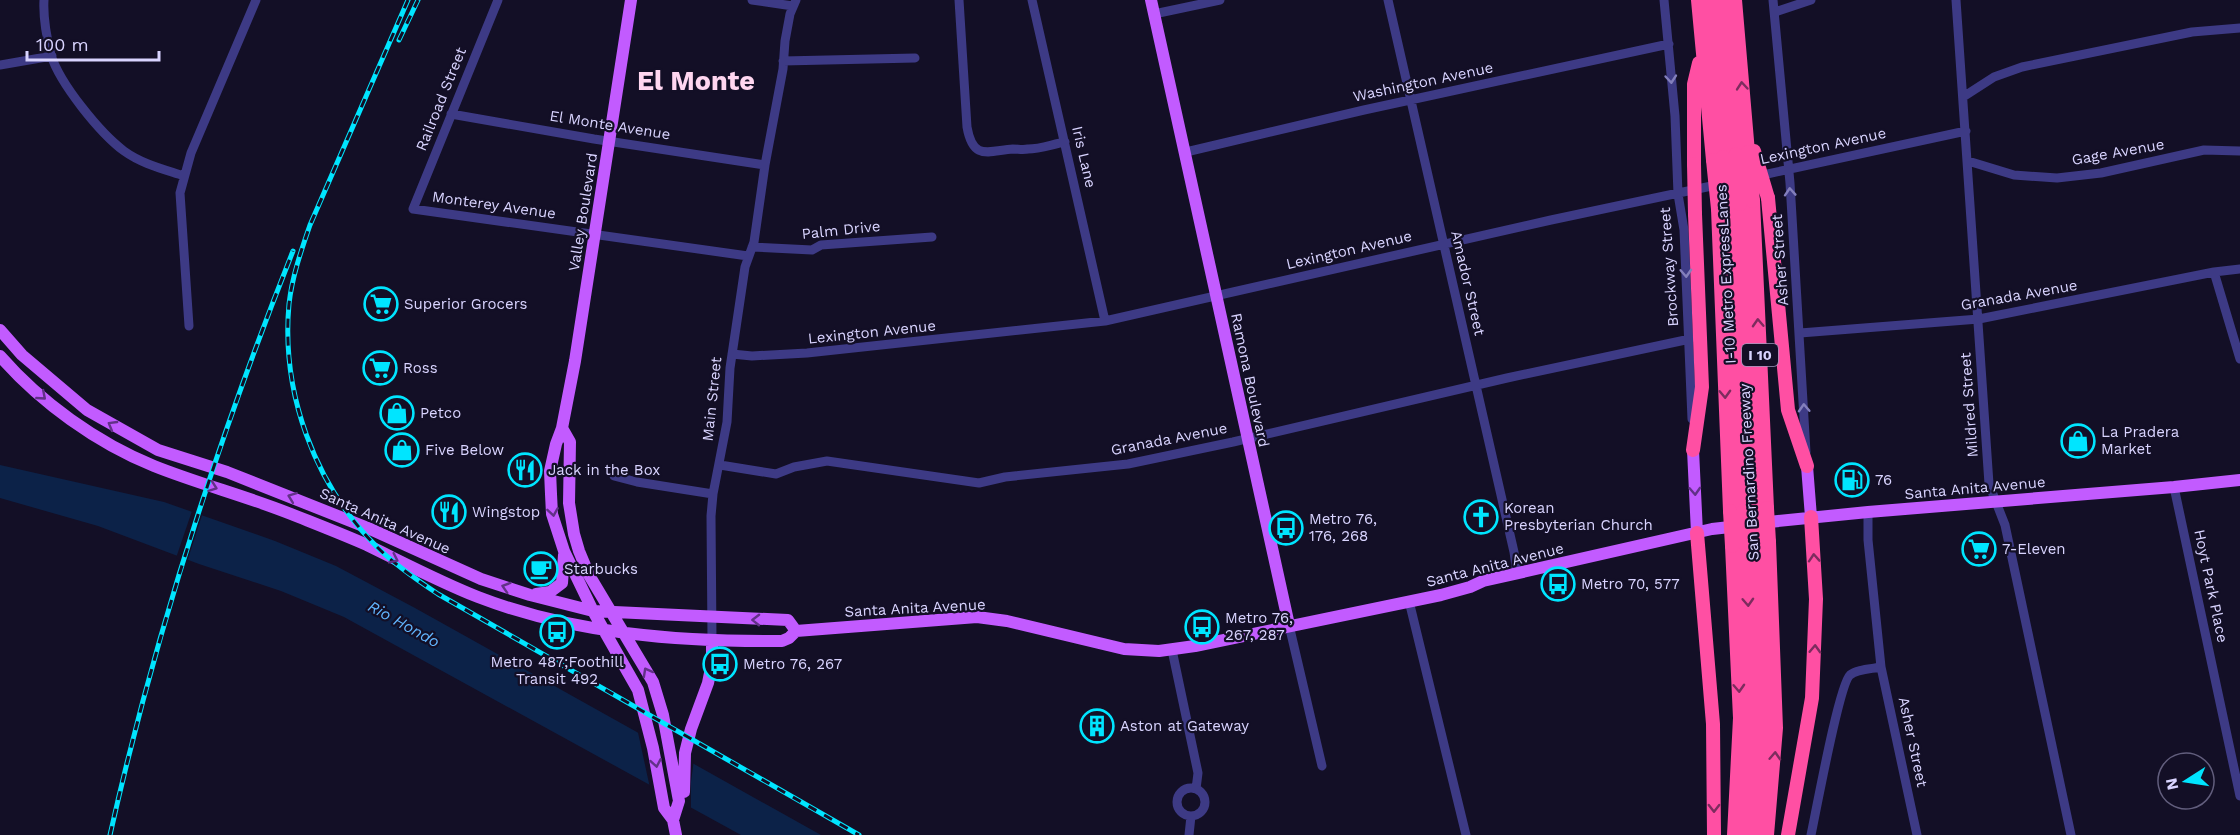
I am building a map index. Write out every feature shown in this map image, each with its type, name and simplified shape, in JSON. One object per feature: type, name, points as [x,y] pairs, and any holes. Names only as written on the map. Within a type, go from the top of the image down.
[{"type":"highway","name":"San Bernardino Freeway","points":[[1698,0],[1702,49],[1737,153],[1734,205],[1751,543],[1734,835]]},
{"type":"highway","points":[[1712,0],[1737,153],[1768,198],[1788,410],[1807,466]]},
{"type":"highway","points":[[1724,0],[1737,153]]},
{"type":"highway","name":"San Bernardino Freeway","points":[[1735,0],[1737,153],[1734,205],[1749,509],[1751,543],[1776,728],[1774,775],[1767,835]]},
{"type":"highway","points":[[1693,450],[1702,387],[1695,214],[1694,84],[1702,49]]},
{"type":"highway","points":[[1788,835],[1812,698],[1816,599],[1811,517]]},
{"type":"highway","points":[[1697,533],[1713,724],[1714,835]]},
{"type":"highway","points":[[1746,835],[1752,756],[1751,543]]},
{"type":"highway","points":[[1751,543],[1763,634],[1764,712],[1758,835]]},
{"type":"main road","name":"Valley Boulevard","points":[[631,0],[575,361],[550,471],[550,494],[552,514],[564,551],[593,611],[638,690],[644,706],[664,808],[673,820],[676,835]]},
{"type":"main road","name":"Ramona Boulevard","points":[[1150,0],[1289,626]]},
{"type":"main road","name":"Santa Anita Avenue","points":[[0,330],[22,355],[87,410],[158,450],[227,472],[368,528],[481,579],[593,611],[788,620],[796,631]]},
{"type":"main road","name":"Santa Anita Avenue","points":[[0,356],[45,398],[78,424],[144,461],[300,517],[364,544],[451,586],[521,612],[604,630],[712,640],[782,640],[789,638],[796,631],[977,617],[1007,621],[1125,649],[1172,650],[1450,592],[1483,581],[1712,529],[1811,517],[1997,503],[2240,480]]},
{"type":"main road","name":"Valley Boulevard","points":[[561,428],[570,442],[569,503],[574,534],[590,575],[653,682],[663,715],[679,801],[673,820]]},
{"type":"main road","name":"Brockway Street","points":[[1693,450],[1697,533]]},
{"type":"main road","name":"Asher Street","points":[[1807,466],[1811,517]]},
{"type":"main road","points":[[531,595],[549,592],[562,584],[564,551]]},
{"type":"main road","points":[[451,586],[473,586],[481,579]]},
{"type":"main road","name":"Main Street","points":[[679,801],[684,792],[685,753],[708,683],[712,663],[712,640]]},
{"type":"street","points":[[44,0],[51,56],[69,89],[87,112],[123,150],[142,162],[184,176]]},
{"type":"street","points":[[189,326],[180,193],[191,153],[256,0]]},
{"type":"street","name":"Railroad Street","points":[[413,209],[498,0]]},
{"type":"street","points":[[752,0],[794,3]]},
{"type":"street","points":[[959,0],[967,127],[972,144],[978,150],[986,153],[1012,149],[1029,150],[1065,142]]},
{"type":"street","name":"Iris Lane","points":[[1032,0],[1105,321]]},
{"type":"street","points":[[1154,14],[1220,0]]},
{"type":"street","name":"Amador Street","points":[[1388,0],[1477,385],[1517,574]]},
{"type":"street","name":"Brockway Street","points":[[1664,0],[1678,194],[1684,230],[1693,450]]},
{"type":"street","name":"Asher Street","points":[[1773,0],[1800,333],[1807,466]]},
{"type":"street","points":[[1774,12],[1812,0]]},
{"type":"street","name":"Mildred Street","points":[[1956,0],[1989,484],[2005,525],[2071,835]]},
{"type":"street","name":"Main Street","points":[[712,640],[711,516],[713,494],[727,422],[732,354],[785,42],[794,3]]},
{"type":"street","points":[[1963,97],[1994,77],[2022,67],[2192,32],[2240,28]]},
{"type":"street","name":"Washington Avenue","points":[[1185,152],[1411,99],[1668,44]]},
{"type":"street","points":[[0,65],[51,56]]},
{"type":"street","points":[[783,61],[915,58]]},
{"type":"street","name":"El Monte Avenue","points":[[451,114],[765,165]]},
{"type":"street","name":"Lexington Avenue","points":[[732,354],[752,356],[798,354],[1105,321],[1443,244],[1965,131]]},
{"type":"street","name":"Gage Avenue","points":[[1968,161],[2014,175],[2057,178],[2101,173],[2205,150],[2240,151]]},
{"type":"street","name":"Monterey Avenue","points":[[413,209],[505,220],[594,235],[750,252]]},
{"type":"street","name":"Palm Drive","points":[[750,252],[812,250],[821,244],[932,237]]},
{"type":"street","name":"Granada Avenue","points":[[1800,333],[1978,319],[2240,269]]},
{"type":"street","points":[[2214,273],[2240,359]]},
{"type":"street","name":"Granada Avenue","points":[[720,465],[776,474],[795,467],[827,461],[979,483],[1005,477],[1128,464],[1690,339]]},
{"type":"street","points":[[614,476],[713,494]]},
{"type":"street","name":"Hoyt Park Place","points":[[2174,487],[2240,796]]},
{"type":"street","name":"Asher Street","points":[[1868,512],[1868,540],[1881,667],[1917,835]]},
{"type":"street","points":[[1409,601],[1466,835]]},
{"type":"street","name":"Ramona Boulevard","points":[[1289,626],[1322,766]]},
{"type":"street","points":[[1172,650],[1198,773],[1196,789]]},
{"type":"street","points":[[1811,835],[1836,715],[1846,681],[1851,674],[1881,667]]},
{"type":"street","points":[[1196,789],[1203,794],[1204,807],[1199,814],[1191,816],[1179,810],[1178,797],[1183,790],[1196,789]]},
{"type":"street","points":[[1189,835],[1191,816]]},
{"type":"water","name":"Rio Hondo","points":[[0,465],[164,502],[275,541],[336,566],[821,835],[741,835],[344,617],[281,591],[199,564],[98,526],[0,498]]},
{"type":"pier","points":[[193,508],[203,512],[187,562],[176,558]]},
{"type":"pier","points":[[637,728],[694,759],[691,810],[650,788]]},
{"type":"railway","points":[[408,0],[310,225],[292,284],[288,337],[291,370],[306,435],[319,466],[355,522],[377,547],[438,594],[859,835]]},
{"type":"railway","points":[[399,40],[418,0]]},
{"type":"railway","points":[[110,835],[127,761],[190,539],[239,393],[293,251]]},
{"type":"place","name":"Superior Grocers","points":[[381,304]]},
{"type":"place","name":"Ross","points":[[380,368]]},
{"type":"place","name":"Petco","points":[[397,413]]},
{"type":"place","name":"La Pradera Market","points":[[2078,441]]},
{"type":"place","name":"Five Below","points":[[402,450]]},
{"type":"place","name":"Jack in the Box","points":[[525,470]]},
{"type":"place","name":"76","points":[[1852,480]]},
{"type":"place","name":"Wingstop","points":[[449,512]]},
{"type":"place","name":"Korean Presbyterian Church","points":[[1481,517]]},
{"type":"place","name":"Metro 76, 176, 268","points":[[1286,528]]},
{"type":"place","name":"7-Eleven","points":[[1979,549]]},
{"type":"place","name":"Starbucks","points":[[541,569]]},
{"type":"place","name":"Metro 70, 577","points":[[1558,584]]},
{"type":"place","name":"Metro 76, 267, 287","points":[[1202,627]]},
{"type":"place","name":"Metro 487;Foothill Transit 492","points":[[557,632]]},
{"type":"place","name":"Metro 76, 267","points":[[720,664]]},
{"type":"place","name":"Aston at Gateway","points":[[1097,726]]},
{"type":"district","name":"El Monte","points":[[696,81]]}]
